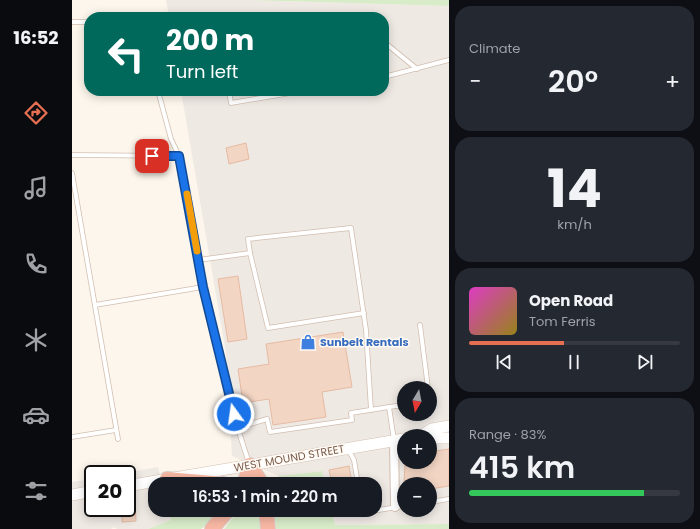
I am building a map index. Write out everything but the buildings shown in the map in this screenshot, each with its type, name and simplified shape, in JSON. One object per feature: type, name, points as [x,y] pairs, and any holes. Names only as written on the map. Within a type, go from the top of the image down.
[{"type":"highway","points":[[246,477],[250,465]]},
{"type":"highway","points":[[250,465],[258,477]]},
{"type":"highway","points":[[212,529],[223,517]]},
{"type":"highway","points":[[267,517],[268,529]]},
{"type":"main road","points":[[432,429],[449,426]]},
{"type":"main road","points":[[437,438],[449,438]]},
{"type":"main road","name":"WEST MOUND STREET","points":[[179,477],[397,440]]},
{"type":"main road","name":"WEST MOUND STREET","points":[[136,484],[148,482]]},
{"type":"main road","points":[[72,495],[84,493]]},
{"type":"street","points":[[395,507],[397,469]]},
{"type":"lane","points":[[72,22],[84,22]]},
{"type":"lane","points":[[389,46],[417,69]]},
{"type":"lane","points":[[389,76],[449,60]]},
{"type":"lane","points":[[159,96],[171,139],[179,156],[203,287],[237,428],[250,465]]},
{"type":"lane","points":[[230,96],[231,103],[272,96]]},
{"type":"lane","points":[[72,155],[179,156]]},
{"type":"lane","points":[[72,172],[118,439]]},
{"type":"lane","points":[[72,203],[78,203]]},
{"type":"lane","points":[[364,314],[268,328],[250,254],[248,239],[351,228],[364,314],[371,410]]},
{"type":"lane","points":[[198,260],[250,254]]},
{"type":"lane","points":[[96,305],[203,287]]},
{"type":"lane","points":[[420,325],[427,381]]},
{"type":"lane","points":[[237,428],[267,419],[270,432],[352,420],[351,413],[397,406]]},
{"type":"lane","points":[[389,407],[397,433]]},
{"type":"lane","points":[[72,437],[116,430]]},
{"type":"lane","points":[[347,448],[354,460],[357,477]]},
{"type":"lane","points":[[437,501],[449,499]]},
{"type":"lane","points":[[382,509],[395,507]]},
{"type":"shaded area","points":[[166,0],[248,0],[449,6],[449,524],[335,525],[333,517],[382,517],[382,477],[323,477],[322,471],[279,476],[232,456],[226,353],[182,96],[389,96],[389,12],[168,12]]},
{"type":"shaded area","points":[[158,467],[160,477],[148,477],[148,517],[170,517],[171,520],[148,529],[117,529],[114,527],[111,529],[72,529],[72,482],[84,480],[84,517],[136,517],[136,471]]},
{"type":"green space","points":[[248,0],[449,0],[449,6]]},
{"type":"green space","points":[[322,471],[323,477],[278,477]]},
{"type":"green space","points":[[170,517],[216,517],[201,529],[148,529],[171,520]]},
{"type":"green space","points":[[233,517],[258,517],[261,529],[224,529]]},
{"type":"green space","points":[[275,517],[333,517],[335,525],[449,524],[449,529],[276,529]]},
{"type":"slow traffic","points":[[187,194],[197,251]]},
{"type":"place","name":"Sunbelt Rentals","points":[[308,342]]},
{"type":"route","points":[[152,156],[179,156],[203,287],[234,414]]}]
